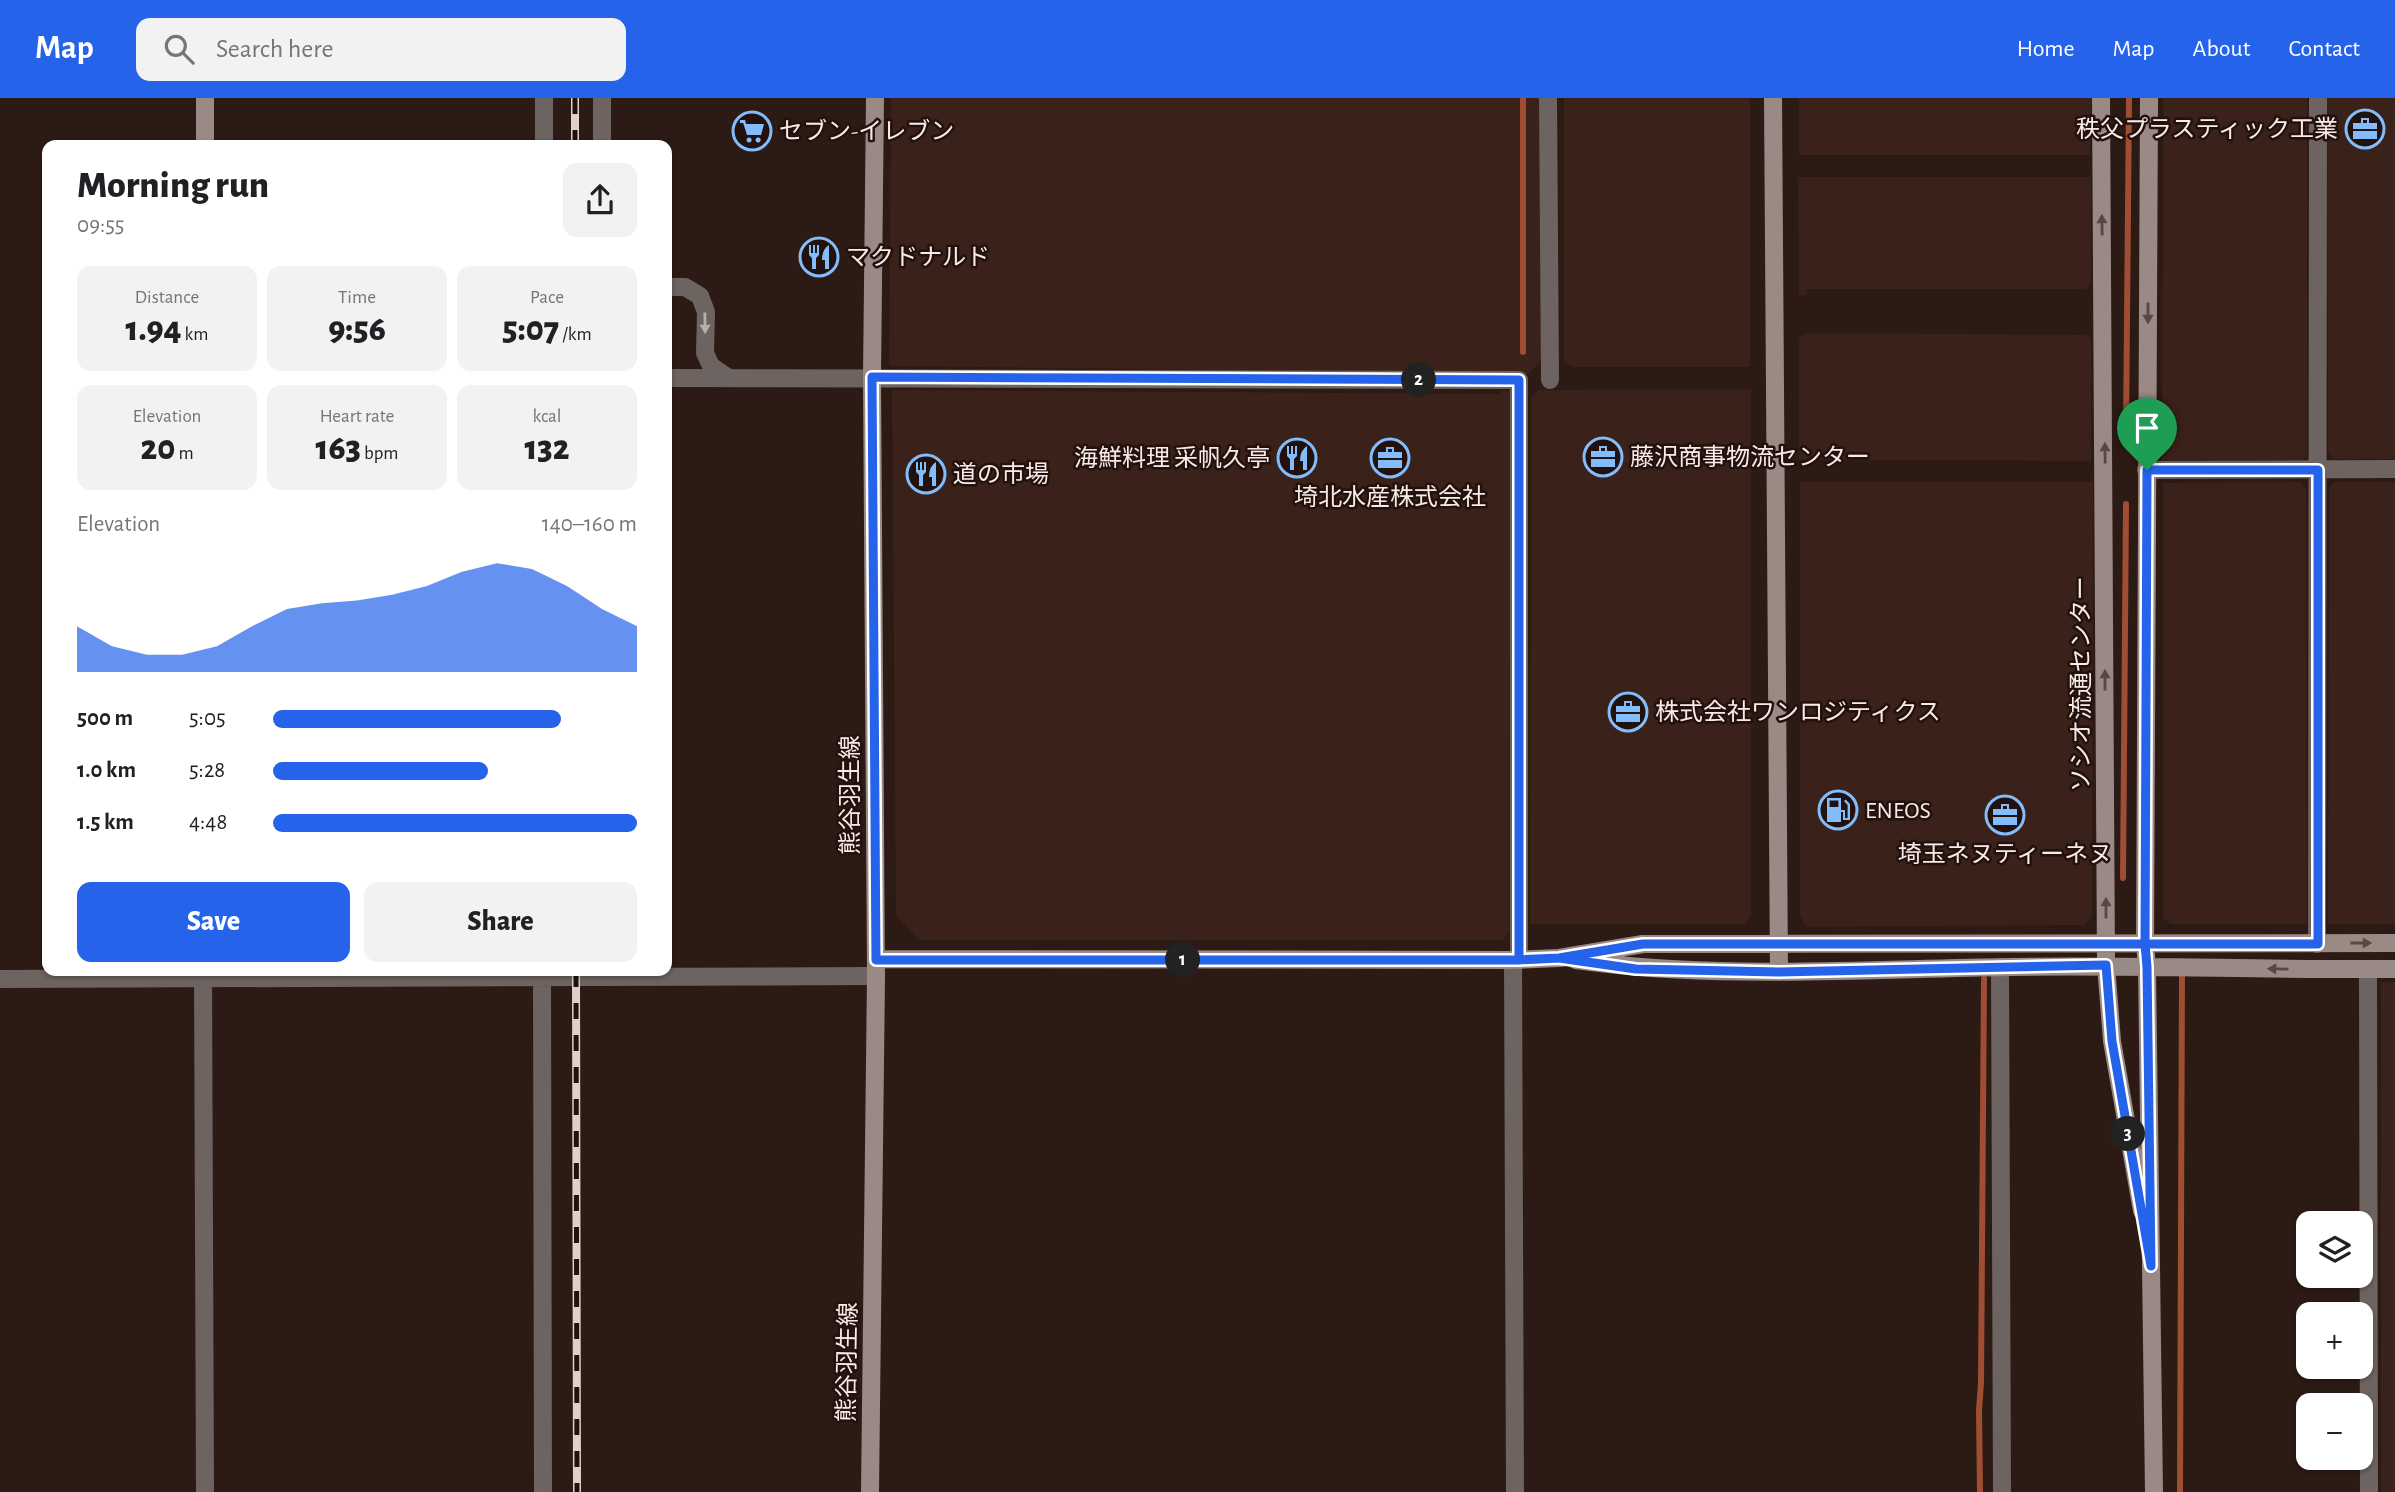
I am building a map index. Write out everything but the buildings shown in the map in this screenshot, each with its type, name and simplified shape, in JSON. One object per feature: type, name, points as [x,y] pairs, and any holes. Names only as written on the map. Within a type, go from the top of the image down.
[{"type":"street","points":[[205,98],[205,140]]},
{"type":"street","points":[[544,98],[544,140]]},
{"type":"street","points":[[602,98],[602,140]]},
{"type":"street","name":"熊谷羽生線","points":[[870,1492],[876,968],[872,377],[875,98]]},
{"type":"street","points":[[1548,98],[1550,380]]},
{"type":"street","points":[[1773,98],[1779,972]]},
{"type":"street","name":"ソシオ流通センター","points":[[2101,98],[2106,965],[2112,1041],[2151,1266]]},
{"type":"street","points":[[2149,98],[2145,944],[2154,1492]]},
{"type":"street","points":[[2318,98],[2318,944]]},
{"type":"street","points":[[672,287],[685,287],[700,296],[706,312],[705,353],[711,366],[727,377]]},
{"type":"street","points":[[672,378],[1519,380],[1515,1492]]},
{"type":"street","points":[[2147,470],[2395,469]]},
{"type":"street","points":[[672,972],[1516,960],[1559,958],[1643,944],[2395,943]]},
{"type":"street","points":[[1559,958],[1636,969],[1779,972],[2106,965],[2395,969]]},
{"type":"street","points":[[2000,967],[2002,1492]]},
{"type":"street","points":[[2368,970],[2369,1492]]},
{"type":"street","points":[[0,979],[152,976]]},
{"type":"street","points":[[203,976],[205,1492]]},
{"type":"street","points":[[542,976],[543,1492]]},
{"type":"shaded area","points":[[891,98],[1542,98],[1543,359],[1528,374],[889,366]]},
{"type":"shaded area","points":[[1564,98],[1750,98],[1750,367],[1573,367],[1564,360]]},
{"type":"shaded area","points":[[1799,98],[2091,98],[2090,155],[1799,155]]},
{"type":"shaded area","points":[[2163,98],[2307,98],[2307,456],[2302,460],[2162,460]]},
{"type":"shaded area","points":[[2327,98],[2395,98],[2395,459],[2333,459],[2328,452]]},
{"type":"shaded area","points":[[1798,177],[2091,177],[2091,283],[2086,289],[1807,289],[1806,295],[1799,295]]},
{"type":"shaded area","points":[[1805,333],[2087,335],[2091,339],[2091,461],[1799,460],[1799,339]]},
{"type":"shaded area","points":[[1751,389],[1751,916],[1744,924],[1530,924],[1531,397],[1539,390]]},
{"type":"shaded area","points":[[892,390],[1500,394],[1501,391],[1511,391],[1509,932],[1503,940],[919,940],[896,916]]},
{"type":"shaded area","points":[[1800,482],[2093,482],[2092,917],[2084,925],[1806,927],[1800,916]]},
{"type":"shaded area","points":[[2300,482],[2306,488],[2307,924],[2171,924],[2163,918],[2163,483]]},
{"type":"shaded area","points":[[2334,482],[2395,482],[2395,924],[2328,924],[2329,488]]},
{"type":"shaded area","points":[[2381,982],[2395,982],[2395,1492],[2381,1492]]},
{"type":"waterway","points":[[1523,98],[1523,352]]},
{"type":"waterway","points":[[2126,432],[2129,98]]},
{"type":"waterway","points":[[2123,878],[2126,504]]},
{"type":"waterway","points":[[2180,1492],[2182,973]]},
{"type":"waterway","points":[[1980,1492],[1984,979]]},
{"type":"railway","points":[[575,98],[575,140]]},
{"type":"railway","points":[[576,976],[577,1492]]},
{"type":"place","name":"秩父プラスティック工業","points":[[2365,129]]},
{"type":"place","name":"セブン-イレブン","points":[[752,131]]},
{"type":"place","name":"マクドナルド","points":[[819,257]]},
{"type":"place","name":"藤沢商事物流センター","points":[[1603,457]]},
{"type":"place","name":"海鮮料理 采帆久亭","points":[[1297,458]]},
{"type":"place","name":"埼北水産株式会社","points":[[1390,458]]},
{"type":"place","name":"道の市場","points":[[926,474]]},
{"type":"place","name":"株式会社ワンロジティクス","points":[[1628,712]]},
{"type":"place","name":"ENEOS","points":[[1838,810]]},
{"type":"place","name":"埼玉ネヌティーネヌ","points":[[2005,815]]},
{"type":"route","points":[[2147,470],[2145,944],[1643,944],[1559,958],[1513,960],[876,960],[872,377],[1519,380],[1519,960],[1559,958],[1636,969],[1779,972],[2106,965],[2112,1041],[2151,1266],[2145,944],[2318,944],[2318,470],[2147,470]]}]
